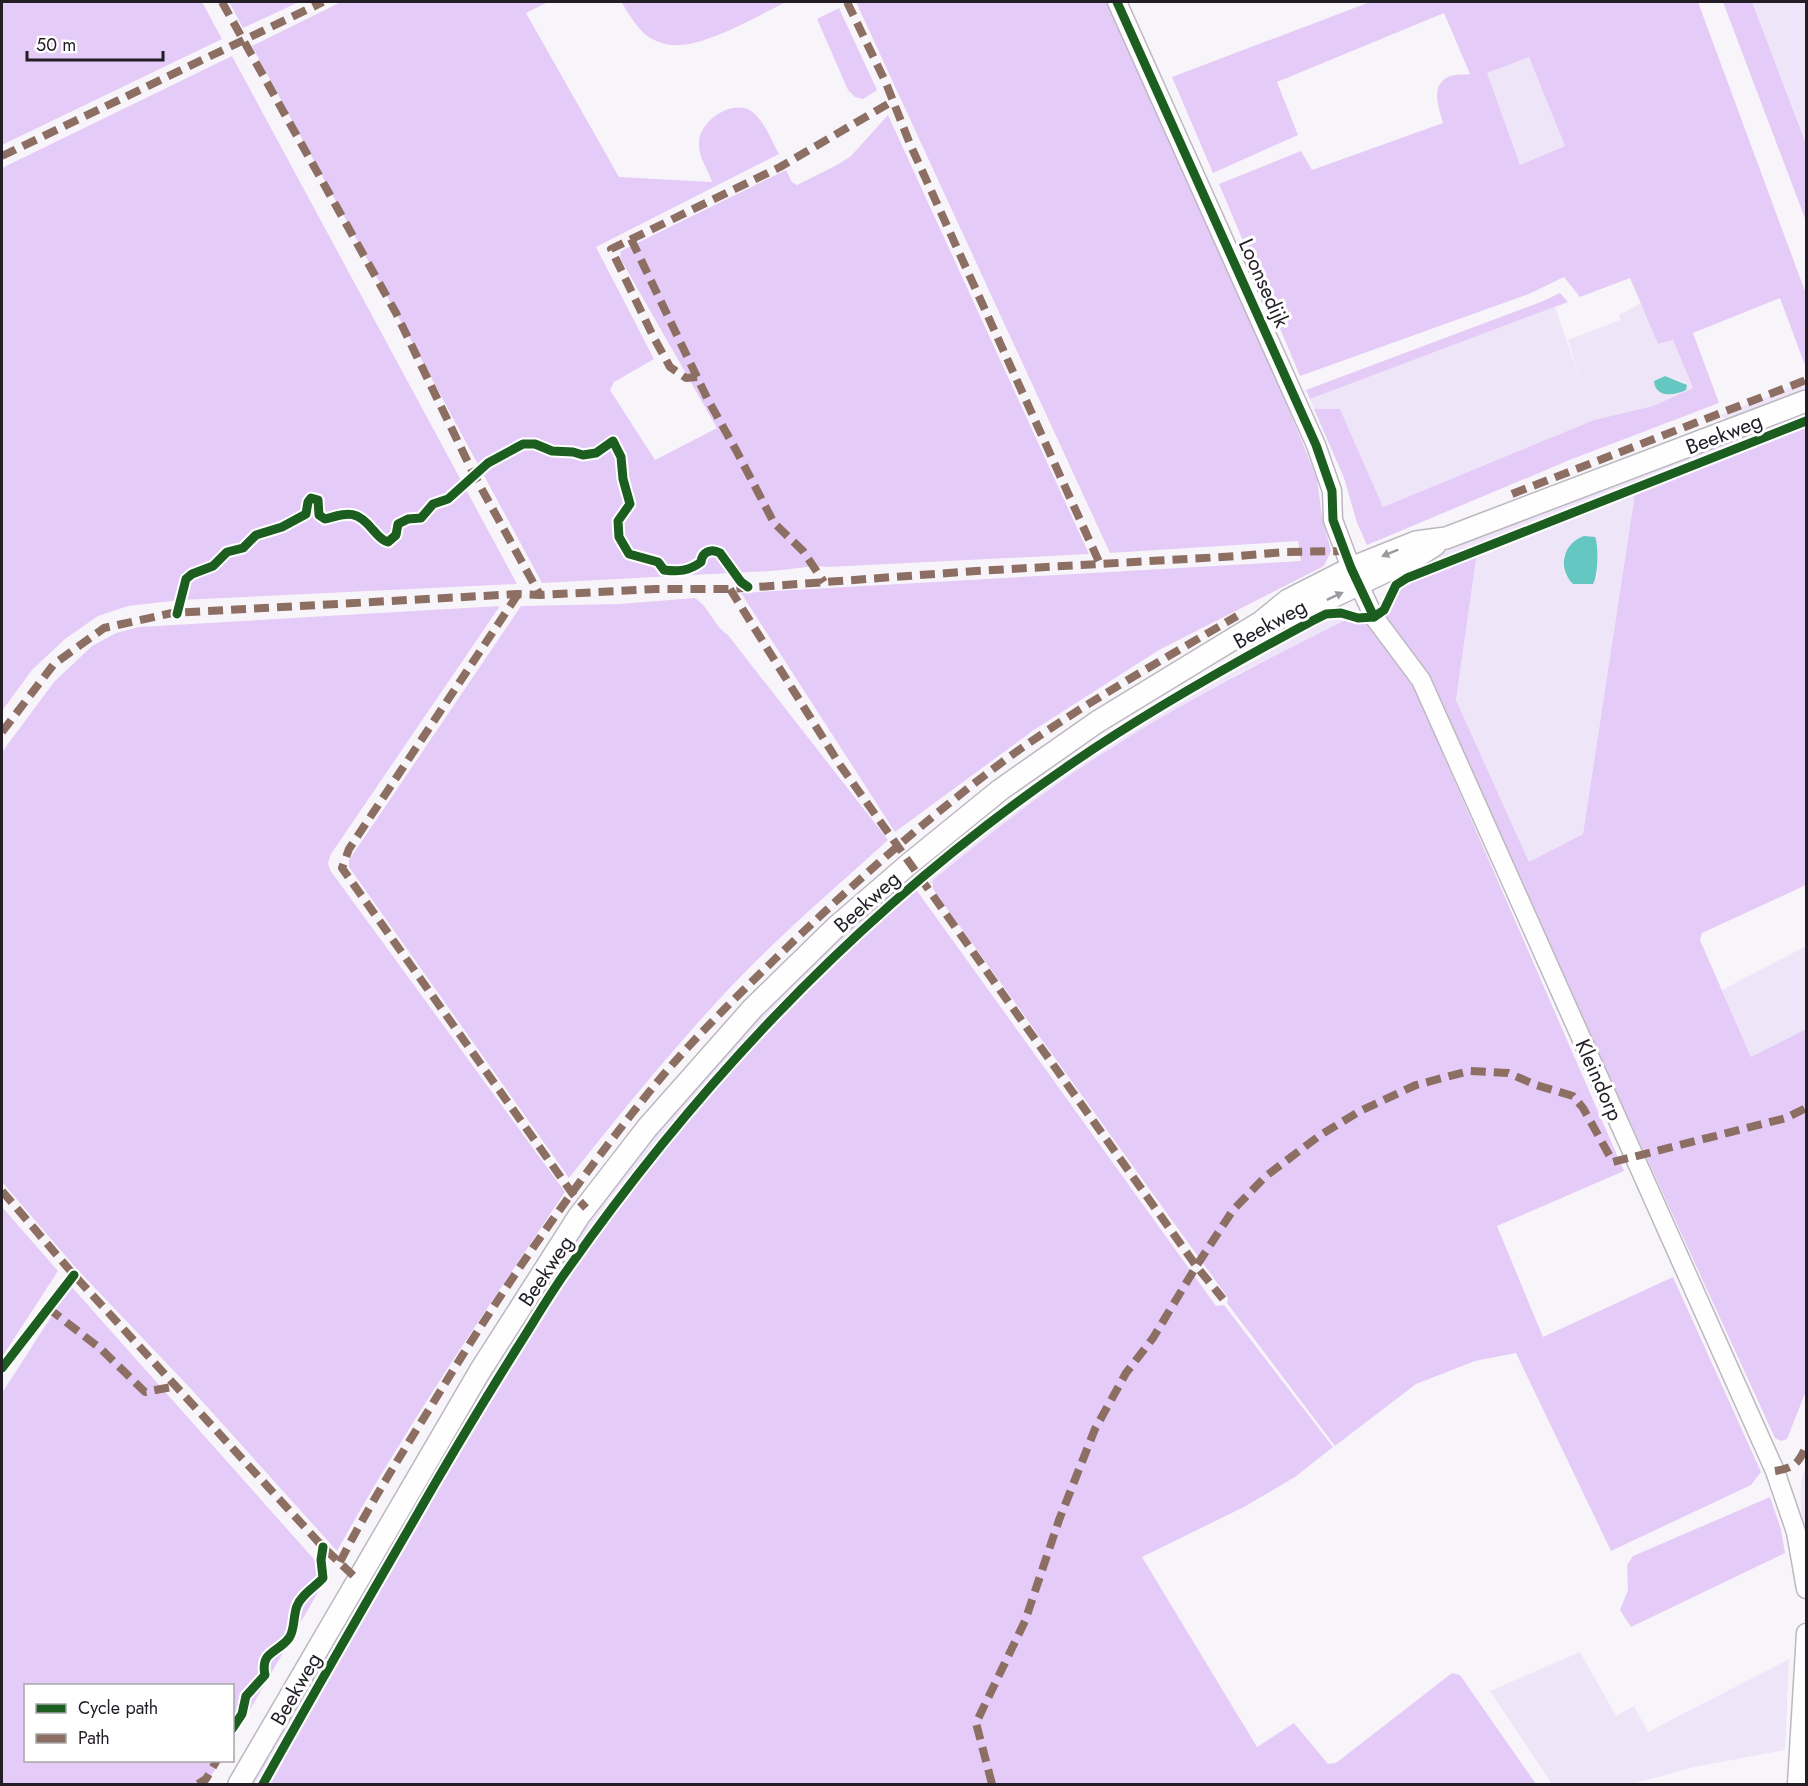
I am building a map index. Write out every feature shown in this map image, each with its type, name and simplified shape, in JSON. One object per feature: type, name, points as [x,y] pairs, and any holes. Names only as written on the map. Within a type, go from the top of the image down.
[{"type":"main road","name":"Beekweg","points":[[238,1785],[480,1371],[579,1216],[654,1120],[753,1008],[836,927],[1000,790],[1097,722],[1261,622],[1288,600],[1355,577],[1416,542],[1446,538],[1806,401]]},
{"type":"street","name":"Loonsedijk","points":[[1118,2],[1316,445],[1332,491],[1333,520],[1355,577]]},
{"type":"street","name":"Kleindorp","points":[[1355,577],[1374,617],[1420,680],[1770,1460],[1796,1532],[1806,1589]]},
{"type":"street","points":[[1797,1785],[1806,1633]]},
{"type":"shaded area","points":[[2,2],[202,2],[222,39],[2,145]]},
{"type":"shaded area","points":[[229,2],[299,2],[243,28]]},
{"type":"shaded area","points":[[341,2],[548,2],[526,13],[619,177],[712,182],[699,148],[700,135],[710,120],[726,110],[743,108],[756,115],[764,125],[779,154],[596,247],[654,359],[614,382],[610,390],[655,460],[717,428],[620,258],[621,251],[786,170],[792,182],[797,185],[837,165],[851,156],[888,115],[1089,554],[542,583],[252,46]]},
{"type":"shaded area","points":[[621,2],[786,2],[746,23],[699,42],[672,45],[654,40],[644,33]]},
{"type":"shaded area","points":[[856,2],[1108,2],[1208,218],[1303,444],[1317,479],[1322,516],[1331,551],[1324,566],[1159,650],[1034,730],[895,832],[741,593],[1301,561],[1298,541],[1110,553]]},
{"type":"shaded area","points":[[1370,2],[1698,2],[1806,294],[1806,368],[1780,298],[1693,333],[1719,403],[1572,459],[1367,545],[1357,523],[1344,478],[1314,409],[1340,409],[1383,507],[1594,420],[1653,406],[1693,388],[1673,340],[1658,344],[1630,278],[1580,297],[1564,277],[1529,294],[1300,376],[1219,184],[1301,151],[1312,170],[1443,123],[1437,97],[1439,85],[1450,76],[1470,74],[1444,13],[1277,82],[1298,135],[1213,173],[1172,77]],"holes":[[[1529,57],[1565,146],[1520,165],[1487,73]]]},
{"type":"shaded area","points":[[1723,2],[1752,2],[1806,143],[1806,221]]},
{"type":"shaded area","points":[[1752,2],[1806,2],[1806,141]]},
{"type":"shaded area","points":[[839,8],[877,90],[863,99],[855,97],[848,90],[817,19]]},
{"type":"shaded area","points":[[232,56],[517,584],[180,600],[128,606],[98,616],[65,639],[32,670],[2,711],[2,168]]},
{"type":"shaded area","points":[[1530,57],[1565,146],[1520,165],[1486,72]]},
{"type":"shaded area","points":[[1560,293],[1568,302],[1310,399],[1306,390],[1541,302]]},
{"type":"shaded area","points":[[1641,303],[1658,344],[1673,340],[1693,388],[1653,406],[1594,420],[1383,507],[1340,409],[1314,409],[1310,399],[1555,307],[1580,379],[1568,340],[1620,320],[1619,315]],"holes":[[[1665,376],[1684,382],[1682,392],[1664,394],[1657,390],[1654,381]]]},
{"type":"shaded area","points":[[1806,381],[1806,390],[1727,420],[1720,415]]},
{"type":"shaded area","points":[[1806,410],[1806,418],[1471,548],[1393,581],[1396,574],[1476,537]]},
{"type":"shaded area","points":[[1806,424],[1806,885],[1702,933],[1700,940],[1751,1057],[1806,1029],[1806,1391],[1787,1439],[1781,1441],[1775,1438],[1428,681],[1396,637],[1386,616],[1401,588],[1410,580],[1477,552],[1456,700],[1529,862],[1583,834],[1634,500],[1633,489]]},
{"type":"shaded area","points":[[1633,489],[1634,500],[1583,834],[1529,862],[1456,700],[1477,552]],"holes":[[[1598,543],[1597,578],[1566,577],[1564,555]]]},
{"type":"shaded area","points":[[695,598],[728,635],[888,840],[784,934],[725,993],[645,1084],[569,1178],[349,867],[349,860],[521,606],[619,604]]},
{"type":"shaded area","points":[[500,606],[331,854],[328,863],[330,870],[565,1192],[419,1414],[337,1551],[191,1389],[75,1267],[2,1182],[2,752],[54,682],[92,646],[116,633],[139,627]]},
{"type":"shaded area","points":[[1335,615],[1349,618],[1241,672],[1112,747],[932,884],[933,889],[927,877],[1075,763],[1147,716],[1271,646]]},
{"type":"shaded area","points":[[1349,618],[1363,623],[1368,622],[1414,688],[1624,1171],[1497,1226],[1543,1337],[1673,1277],[1761,1472],[1751,1485],[1611,1551],[1516,1353],[1475,1361],[1416,1384],[1335,1446],[1227,1303],[1228,1298],[933,889],[933,880],[1021,810],[1090,762],[1200,696]]},
{"type":"shaded area","points":[[907,876],[911,882],[810,975],[701,1089],[610,1198],[489,1384],[258,1784],[246,1784],[546,1279],[626,1167],[760,1015]]},
{"type":"shaded area","points":[[915,888],[1216,1306],[1224,1305],[1333,1447],[1295,1477],[1244,1507],[1142,1557],[1257,1747],[1294,1723],[1328,1764],[1336,1763],[1452,1673],[1460,1675],[1536,1784],[267,1784],[502,1376],[597,1230],[642,1173],[741,1057],[797,996]]},
{"type":"shaded area","points":[[1806,946],[1806,1029],[1751,1057],[1722,990]]},
{"type":"shaded area","points":[[2,1207],[58,1271],[2,1357]]},
{"type":"shaded area","points":[[71,1286],[328,1575],[234,1737],[234,1684],[24,1684],[24,1762],[219,1762],[206,1784],[2,1784],[2,1393]]},
{"type":"shaded area","points":[[1806,1466],[1806,1550],[1800,1496]]},
{"type":"shaded area","points":[[1770,1497],[1781,1529],[1785,1553],[1631,1627],[1620,1610],[1628,1590],[1627,1565],[1633,1556]]},
{"type":"shaded area","points":[[1580,1652],[1616,1716],[1634,1706],[1648,1732],[1789,1659],[1785,1750],[1694,1767],[1632,1784],[1552,1784],[1490,1691]]},
{"type":"water","points":[[1665,376],[1687,385],[1686,390],[1676,394],[1661,393],[1655,387],[1654,381]]},
{"type":"water","points":[[1584,536],[1595,537],[1596,574],[1593,584],[1573,584],[1565,571],[1565,557],[1571,544]]},
{"type":"marked path","points":[[222,2],[396,313],[474,475],[540,595]]},
{"type":"marked path","points":[[2,156],[323,2]]},
{"type":"marked path","points":[[847,2],[886,83],[910,144],[1100,564]]},
{"type":"marked path","points":[[697,377],[686,378],[670,367],[611,249],[780,167],[893,101]]},
{"type":"marked path","points":[[631,239],[708,400],[774,523],[803,551],[824,582]]},
{"type":"marked path","points":[[1512,494],[1806,380]]},
{"type":"marked path","points":[[2,732],[54,664],[104,628],[172,613],[518,594],[730,589],[976,571],[1285,552],[1345,551]]},
{"type":"marked path","points":[[730,589],[840,765],[1197,1267],[1223,1299]]},
{"type":"marked path","points":[[518,594],[349,849],[342,868],[572,1193],[586,1208]]},
{"type":"marked path","points":[[340,1562],[415,1433],[488,1315],[537,1242],[588,1170],[642,1101],[706,1028],[829,907],[915,831],[975,783],[1062,721],[1237,616]]},
{"type":"marked path","points":[[992,1784],[976,1723],[1025,1621],[1059,1520],[1095,1429],[1126,1373],[1153,1338],[1233,1210],[1266,1176],[1319,1136],[1360,1111],[1416,1085],[1469,1071],[1508,1073],[1536,1085],[1573,1096],[1583,1108],[1613,1162],[1786,1118],[1806,1108]]},
{"type":"marked path","points":[[2,1191],[74,1275],[323,1547],[358,1580]]},
{"type":"marked path","points":[[48,1308],[101,1349],[145,1392],[177,1386]]},
{"type":"marked path","points":[[1775,1471],[1795,1464],[1806,1446]]},
{"type":"marked path","points":[[198,1784],[206,1779],[216,1762]]},
{"type":"cycle path","points":[[1117,2],[1316,445],[1332,491],[1333,520],[1351,568],[1374,617]]},
{"type":"cycle path","points":[[263,1784],[504,1369],[565,1273],[618,1200],[674,1129],[733,1061],[860,933],[927,873],[998,817],[1100,744],[1159,707],[1326,614],[1341,613],[1358,618],[1374,617],[1384,610],[1396,585],[1407,578],[1806,421]]},
{"type":"cycle path","points":[[177,614],[186,579],[192,574],[213,566],[227,552],[243,548],[256,535],[282,527],[306,514],[311,498],[318,500],[319,515],[325,519],[351,514],[362,519],[381,539],[388,542],[396,535],[398,524],[408,519],[421,518],[433,504],[448,499],[488,463],[523,444],[535,444],[552,451],[583,455],[596,453],[613,441],[621,457],[623,479],[630,504],[618,521],[619,537],[629,554],[658,562],[664,570],[674,571],[683,570],[701,562],[703,556],[708,552],[717,552],[741,582],[748,587]]},
{"type":"cycle path","points":[[2,1368],[74,1275]]},
{"type":"cycle path","points":[[234,1726],[242,1714],[246,1696],[265,1675],[264,1667],[267,1657],[285,1643],[291,1635],[299,1602],[323,1578],[321,1560],[323,1547]]}]
